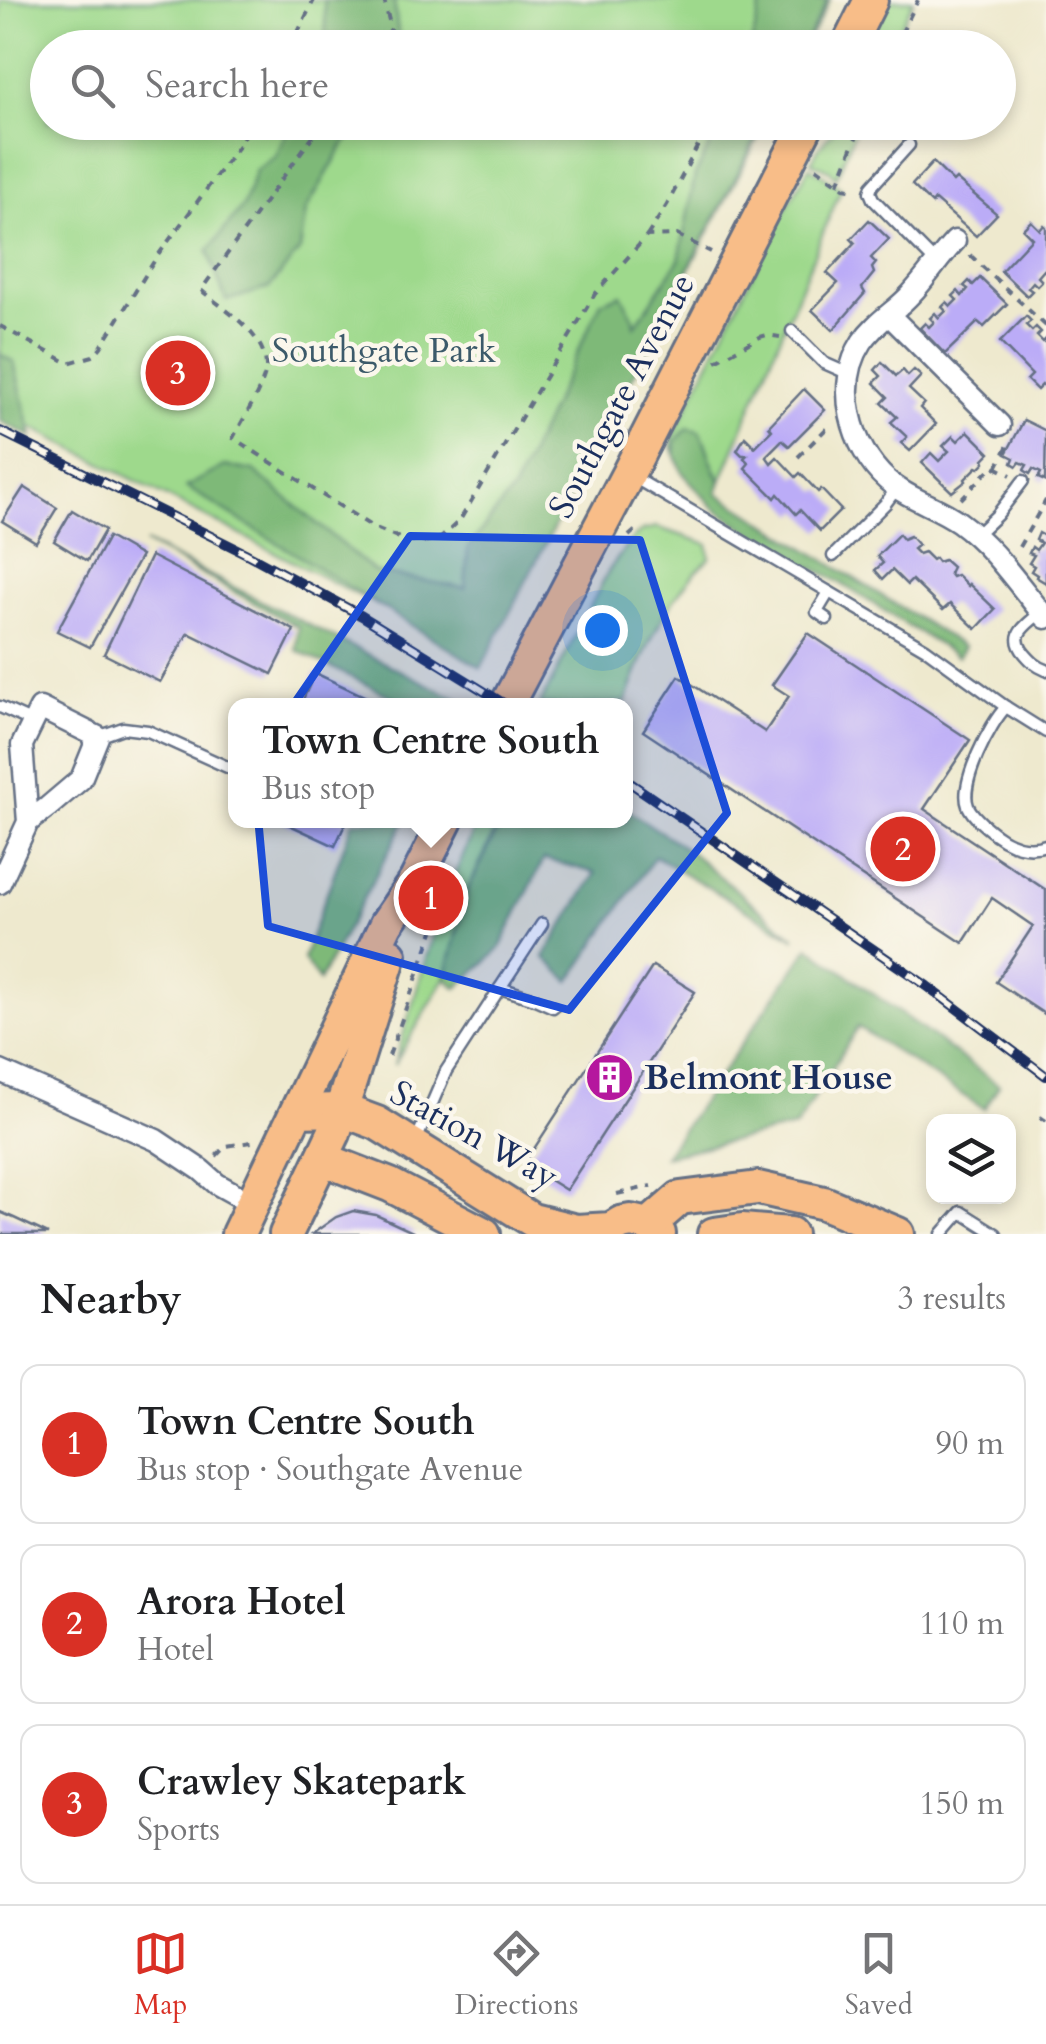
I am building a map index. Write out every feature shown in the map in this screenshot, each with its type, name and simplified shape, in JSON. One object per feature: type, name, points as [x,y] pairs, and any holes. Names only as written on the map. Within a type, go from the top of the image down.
[{"type":"main road","points":[[856,30],[871,0]]},
{"type":"main road","name":"Southgate Avenue","points":[[510,698],[799,140]]},
{"type":"main road","points":[[286,1234],[342,1110],[416,880],[442,828]]},
{"type":"main road","points":[[238,1234],[386,924],[416,880]]},
{"type":"main road","points":[[297,1110],[323,1159],[390,1185],[484,1234]]},
{"type":"main road","name":"Station Way","points":[[297,1110],[342,1110],[377,1124],[532,1220],[576,1230],[610,1232],[631,1220],[654,1230],[680,1198],[758,1188],[824,1204],[898,1234]]},
{"type":"main road","points":[[714,1234],[742,1230],[790,1234]]},
{"type":"street","points":[[956,242],[862,342],[850,374],[850,411],[863,452],[874,468],[897,488],[946,514],[975,535],[1043,615]]},
{"type":"street","points":[[889,315],[1000,425]]},
{"type":"street","points":[[0,883],[28,822],[22,745],[40,708],[98,737],[82,779],[28,822]]},
{"type":"street","points":[[0,1072],[156,1140],[217,1184],[253,1204]]},
{"type":"lane","points":[[908,145],[870,192],[936,262]]},
{"type":"lane","points":[[793,332],[824,363],[850,374]]},
{"type":"lane","points":[[628,474],[926,649],[1046,732]]},
{"type":"lane","points":[[975,535],[998,515],[1023,481]]},
{"type":"lane","points":[[833,556],[897,488]]},
{"type":"lane","points":[[827,619],[817,612],[829,592]]},
{"type":"lane","points":[[1043,615],[1021,631],[1017,640],[1033,663],[1046,670]]},
{"type":"lane","points":[[0,706],[33,722]]},
{"type":"lane","points":[[1006,707],[974,763],[966,788],[967,804],[984,825],[1016,846],[1046,846]]},
{"type":"lane","points":[[98,737],[123,728],[148,731],[228,768]]},
{"type":"lane","points":[[414,1147],[446,1071],[542,924]]},
{"type":"lane","points":[[500,988],[553,1007]]},
{"type":"lane","points":[[942,1234],[961,1212],[996,1234]]},
{"type":"path","points":[[299,30],[314,0]]},
{"type":"path","points":[[384,0],[390,30]]},
{"type":"path","points":[[903,30],[918,0]]},
{"type":"path","points":[[0,326],[68,363],[93,356],[156,258],[242,140]]},
{"type":"path","points":[[310,140],[202,290],[257,338],[266,365],[234,438],[371,526],[402,539],[423,542],[441,538],[460,520],[595,294],[646,236],[701,140]]},
{"type":"path","points":[[838,184],[855,140]]},
{"type":"path","points":[[805,163],[825,172],[844,188],[870,192]]},
{"type":"path","points":[[646,236],[676,235],[711,252]]},
{"type":"path","points":[[956,242],[1046,326]]},
{"type":"path","points":[[710,364],[760,337],[785,338],[793,332]]},
{"type":"path","points":[[798,457],[842,414],[850,411]]},
{"type":"path","points":[[946,514],[993,466],[1023,481]]},
{"type":"path","points":[[1006,570],[1046,500]]},
{"type":"path","points":[[385,1068],[460,855]]},
{"type":"path","points":[[1040,1116],[1046,1122]]},
{"type":"highlighted area","points":[[410,536],[640,540],[727,813],[569,1010],[268,926],[253,763]]},
{"type":"green space","name":"Southgate Park","points":[[0,0],[830,0],[814,30],[30,30],[30,140],[757,140],[484,660],[0,411]]},
{"type":"green space","points":[[324,0],[394,0],[398,30],[326,30]]},
{"type":"green space","points":[[762,0],[828,0],[812,30],[755,30]]},
{"type":"green space","points":[[883,0],[914,0],[899,30],[868,30]]},
{"type":"green space","points":[[283,140],[347,140],[306,210],[300,250],[269,288],[226,301],[208,251],[243,206],[256,170],[276,156]]},
{"type":"green space","points":[[712,140],[755,140],[481,668],[186,487],[225,466],[254,471],[375,572],[465,588],[468,548],[513,490],[601,302],[621,294],[635,326],[679,260],[695,175]]},
{"type":"green space","points":[[825,140],[851,140],[836,178],[811,162]]},
{"type":"green space","points":[[809,167],[841,189],[721,481],[705,441],[676,440],[675,454],[672,438]]},
{"type":"green space","points":[[0,354],[14,362],[32,437],[0,421]]},
{"type":"green space","points":[[688,428],[699,431],[702,437],[721,481],[717,493],[964,647],[958,657],[829,576],[755,536],[712,506],[682,472],[675,454],[676,440]]},
{"type":"green space","points":[[656,527],[708,544],[710,558],[682,589],[659,624],[628,698],[544,698],[609,570],[642,531]]},
{"type":"green space","points":[[145,543],[455,698],[394,698],[296,650],[298,627]]},
{"type":"green space","points":[[633,814],[688,850],[796,939],[655,856],[570,981],[544,957],[596,873],[544,859],[499,950],[457,988],[445,978],[468,889],[498,828],[633,828]]},
{"type":"green space","points":[[350,828],[401,828],[319,981],[303,959]]},
{"type":"green space","points":[[475,828],[497,828],[468,889],[445,978],[394,1065],[444,899]]},
{"type":"green space","points":[[809,947],[999,1085],[984,1109],[858,1027],[796,1127],[664,1156]]},
{"type":"building","points":[[933,162],[997,214],[976,236],[912,185]]},
{"type":"building","points":[[869,220],[889,239],[871,258],[876,263],[874,273],[862,288],[865,293],[833,330],[812,310],[838,283],[827,273],[855,243],[851,239]]},
{"type":"building","points":[[1031,221],[1040,230],[1046,227],[1046,272],[1038,277],[1042,281],[1037,286],[1033,282],[1028,288],[1032,291],[1027,296],[1001,271],[1032,238],[1023,229]]},
{"type":"building","points":[[980,278],[1007,304],[984,327],[978,322],[945,354],[920,328],[925,323],[929,327],[935,313],[939,318],[946,311],[942,307],[947,302],[951,306],[957,300],[953,296],[958,291],[962,296],[969,281],[973,285]]},
{"type":"building","points":[[1026,316],[1031,321],[1026,325],[1041,332],[1037,336],[1043,342],[1046,339],[1046,388],[1042,385],[1037,390],[1027,380],[1032,375],[1000,342]]},
{"type":"building","points":[[882,362],[896,376],[903,370],[908,376],[914,370],[921,376],[909,389],[924,403],[920,408],[936,424],[910,451],[901,443],[907,437],[891,422],[897,417],[882,403],[888,397],[874,383],[881,376],[875,370]]},
{"type":"building","points":[[804,389],[825,410],[789,446],[782,440],[766,456],[771,463],[777,457],[796,477],[800,473],[841,510],[820,531],[800,510],[796,514],[778,494],[775,498],[745,468],[749,463],[744,458],[747,455],[737,450],[745,437],[755,447]]},
{"type":"building","points":[[1024,420],[1046,431],[1045,481],[1038,478],[1041,473],[1033,469],[1030,474],[1024,470],[1027,465],[1020,462],[1017,466],[1012,463],[1014,458],[1006,454]]},
{"type":"building","points":[[968,431],[990,453],[952,492],[922,463],[931,453],[939,461],[949,451],[943,446],[953,436],[958,441]]},
{"type":"building","points":[[24,487],[57,508],[36,542],[2,521]]},
{"type":"building","points":[[72,510],[105,530],[87,561],[54,541]]},
{"type":"building","points":[[1039,533],[1046,537],[1046,583],[1036,577],[1031,571],[1034,566],[1029,563],[1034,555],[1029,553],[1032,547],[1036,550],[1041,543],[1036,540]]},
{"type":"building","points":[[899,534],[903,539],[910,536],[918,545],[913,549],[918,554],[924,552],[938,562],[944,560],[952,567],[952,577],[957,575],[995,609],[976,629],[950,604],[943,610],[912,580],[907,585],[892,570],[883,579],[875,570],[883,563],[877,556]]},
{"type":"building","points":[[108,537],[141,556],[90,647],[57,631]]},
{"type":"building","points":[[151,556],[294,630],[272,674],[188,633],[160,682],[104,654]]},
{"type":"building","points":[[808,633],[970,740],[924,809],[1046,890],[1046,1015],[996,982],[1033,926],[992,898],[963,943],[643,731],[679,676],[765,732],[789,696],[772,685]]},
{"type":"building","points":[[315,673],[368,698],[304,698]]},
{"type":"building","points":[[296,828],[343,828],[335,846]]},
{"type":"building","name":"Belmont House","points":[[653,966],[695,992],[566,1190],[524,1164]]},
{"type":"building","points":[[353,1211],[376,1215],[417,1234],[312,1234],[336,1217]]},
{"type":"building","points":[[0,1212],[14,1218],[48,1234],[0,1234]]},
{"type":"railway","points":[[0,431],[362,616],[495,698]]},
{"type":"railway","points":[[633,785],[927,986],[1046,1076]]},
{"type":"place","name":"Crawley Skatepark","points":[[178,373]]},
{"type":"place","name":"Arora Hotel","points":[[903,849]]},
{"type":"place","name":"Town Centre South","points":[[431,898]]},
{"type":"place","name":"Belmont House","points":[[609,1078]]}]
